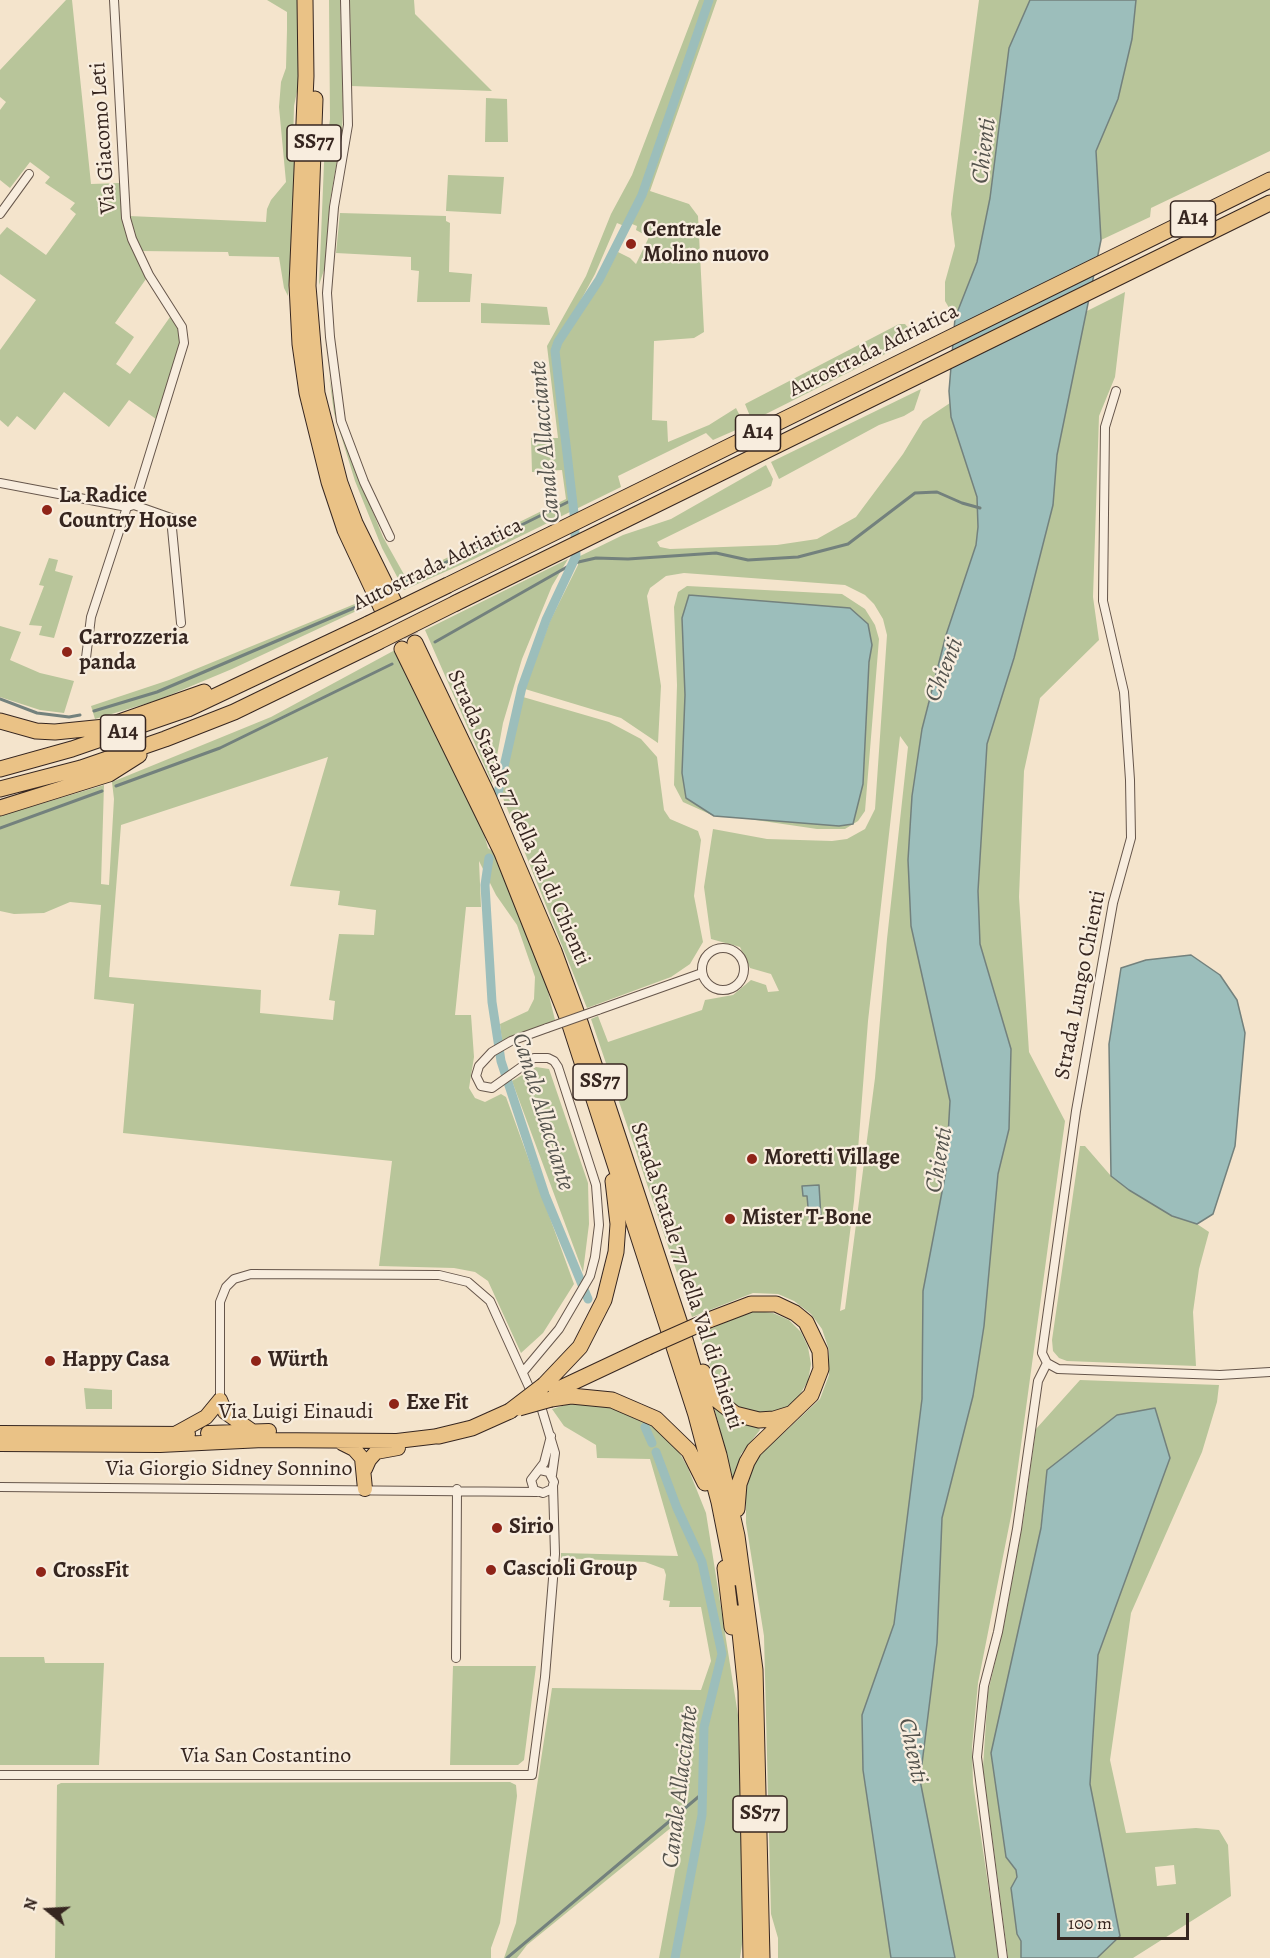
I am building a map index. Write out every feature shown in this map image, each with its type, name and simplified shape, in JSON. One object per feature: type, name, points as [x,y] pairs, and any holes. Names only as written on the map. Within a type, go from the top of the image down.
[{"type":"highway","name":"SS77","points":[[305,0],[306,76],[297,285],[303,364],[317,441],[345,530],[388,605],[340,483],[328,440],[314,363],[308,286],[316,75],[316,0]]},
{"type":"highway","name":"Autostrada Adriatica","points":[[0,769],[127,732],[243,685],[1149,242],[1270,180]]},
{"type":"highway","name":"Autostrada Adriatica","points":[[0,789],[81,768],[234,712],[1270,202]]},
{"type":"highway","name":"Strada Statale 77 della Val di Chienti","points":[[408,646],[484,800],[578,1017],[684,1336],[719,1455],[737,1536],[750,1670],[762,1958]]},
{"type":"highway","points":[[0,721],[36,731],[55,732],[105,727],[198,693],[243,685]]},
{"type":"highway","points":[[0,808],[109,774],[165,739]]},
{"type":"highway","name":"Strada Statale 77 della Val di Chienti","points":[[505,848],[558,994],[696,1415],[730,1559],[750,1670],[751,1958]]},
{"type":"highway","points":[[543,1395],[580,1347],[604,1300],[612,1275],[618,1224],[611,1174],[562,1024],[558,994]]},
{"type":"highway","points":[[641,1211],[656,1233],[706,1380],[717,1400],[735,1414],[753,1420],[774,1419],[795,1411]]},
{"type":"highway","points":[[432,1438],[472,1428],[743,1306],[762,1303],[789,1309],[806,1323],[818,1344],[820,1369],[811,1395],[754,1450],[739,1484],[737,1510],[756,1626],[750,1670]]},
{"type":"highway","points":[[543,1395],[591,1396],[630,1405],[656,1419],[674,1434],[688,1451],[700,1468],[716,1522],[733,1631],[750,1670]]},
{"type":"main road","points":[[172,1435],[206,1417],[220,1400],[225,1412],[252,1431]]},
{"type":"main road","name":"Via Luigi Einaudi","points":[[0,1433],[172,1435],[252,1431],[432,1438]]},
{"type":"main road","points":[[365,1489],[365,1469],[376,1452],[432,1438]]},
{"type":"main road","name":"Via Luigi Einaudi","points":[[0,1444],[160,1445],[263,1440],[337,1441],[432,1438]]},
{"type":"main road","points":[[337,1441],[357,1452],[365,1469]]},
{"type":"street","name":"Via Giacomo Leti","points":[[85,666],[92,617],[184,343],[182,327],[148,275],[126,218],[114,0]]},
{"type":"street","points":[[345,0],[348,125],[334,207],[327,293],[330,337],[341,421],[364,482],[390,537]]},
{"type":"street","points":[[0,214],[29,174]]},
{"type":"street","name":"Strada Lungo Chienti","points":[[1047,1363],[1042,1348],[1076,1111],[1113,903],[1131,838],[1131,780],[1124,692],[1103,601],[1105,427],[1116,391]]},
{"type":"street","points":[[0,483],[130,506],[171,518],[181,623]]},
{"type":"street","points":[[717,948],[731,949],[741,957],[744,964],[743,977],[729,989],[711,987],[702,973],[706,955],[717,948]]},
{"type":"street","points":[[523,1372],[559,1329],[590,1276],[599,1225],[596,1185],[558,1067],[554,1061],[541,1057],[534,1058],[489,1088],[483,1087],[477,1081],[479,1066],[492,1052],[503,1045],[702,973]]},
{"type":"street","points":[[220,1400],[220,1302],[226,1287],[234,1279],[250,1274],[439,1275],[462,1279],[479,1289],[490,1301],[523,1372],[543,1395],[555,1458],[552,1475],[554,1513]]},
{"type":"street","points":[[1003,1958],[978,1782],[977,1757],[984,1686],[998,1632],[1017,1529],[1038,1381],[1047,1363],[1058,1369],[1081,1370],[1220,1375],[1270,1372]]},
{"type":"street","points":[[551,1436],[540,1470],[552,1475]]},
{"type":"street","name":"Via Giorgio Sidney Sonnino","points":[[508,1490],[540,1470]]},
{"type":"street","points":[[532,1477],[532,1487],[540,1493],[554,1513]]},
{"type":"street","points":[[540,1493],[553,1485]]},
{"type":"street","name":"Via Giorgio Sidney Sonnino","points":[[0,1487],[508,1490],[540,1493]]},
{"type":"street","points":[[456,1658],[457,1490]]},
{"type":"street","name":"Via San Costantino","points":[[0,1775],[532,1775],[545,1677],[555,1554],[554,1513]]},
{"type":"green space","points":[[66,0],[72,0],[91,184],[120,183],[125,230],[146,279],[115,323],[134,337],[116,364],[130,374],[170,317],[178,328],[180,343],[156,419],[129,400],[109,427],[64,392],[35,430],[17,416],[8,427],[0,420],[0,350],[36,300],[0,274],[0,235],[7,227],[46,255],[76,214],[70,209],[75,203],[45,183],[50,177],[30,162],[10,188],[0,180],[0,110],[6,102],[0,97],[0,70]]},
{"type":"green space","points":[[267,0],[298,0],[300,77],[294,106],[293,145],[296,167],[288,296],[284,288],[279,257],[229,256],[228,252],[140,251],[129,216],[266,222],[267,209],[271,200],[286,182],[279,107],[281,82],[286,68],[287,30],[287,12]]},
{"type":"green space","points":[[329,0],[340,0],[343,107],[342,132],[330,201],[325,267],[319,285],[324,163],[330,119]]},
{"type":"green space","points":[[350,0],[414,0],[415,14],[492,91],[351,86]]},
{"type":"green space","points":[[699,0],[717,0],[650,191],[689,204],[698,216],[704,332],[694,338],[654,341],[652,420],[667,421],[668,442],[709,425],[736,408],[745,426],[713,440],[706,433],[618,476],[621,487],[474,559],[404,590],[382,548],[355,481],[334,413],[329,376],[336,413],[351,458],[383,537],[406,578],[566,499],[562,470],[532,472],[531,438],[558,438],[547,346],[586,276],[611,214],[632,175]],"holes":[[[617,223],[629,228],[632,224],[637,226],[636,230],[649,237],[636,264],[618,252],[581,312],[574,313],[595,274]]]},
{"type":"green space","points":[[979,0],[1030,0],[1009,48],[990,197],[977,262],[955,318],[945,301],[945,282],[955,246],[951,214]]},
{"type":"green space","points":[[1136,0],[1270,0],[1270,151],[1151,208],[1150,217],[1101,240],[1096,151],[1118,99],[1132,39]]},
{"type":"green space","points":[[486,98],[507,99],[508,142],[485,142]]},
{"type":"green space","points":[[448,175],[504,177],[501,214],[446,211]]},
{"type":"green space","points":[[340,213],[446,216],[446,221],[450,223],[449,272],[472,274],[470,302],[417,302],[419,271],[411,270],[411,257],[336,253]]},
{"type":"green space","points":[[1125,292],[1115,377],[1099,416],[1093,597],[1099,640],[1040,698],[1024,771],[1019,897],[1029,1052],[1065,1121],[1012,1511],[978,1683],[972,1747],[973,1783],[999,1958],[955,1958],[920,1780],[937,1643],[942,1518],[973,1396],[984,1326],[998,1174],[1009,1128],[1011,1049],[980,944],[978,891],[987,744],[1014,658],[1053,505],[1057,455],[1085,312]]},
{"type":"green space","points":[[481,303],[547,307],[550,325],[481,323]]},
{"type":"green space","points":[[899,324],[905,324],[911,331],[913,340],[752,421],[745,404]]},
{"type":"green space","points":[[921,389],[914,410],[879,425],[779,479],[771,462]]},
{"type":"green space","points":[[950,403],[951,417],[977,497],[978,527],[976,545],[934,678],[922,729],[912,796],[908,860],[911,926],[950,1101],[946,1171],[923,1291],[922,1399],[894,1624],[862,1715],[863,1770],[891,1958],[778,1958],[778,1938],[771,1914],[764,1636],[746,1523],[746,1490],[754,1461],[820,1399],[829,1375],[829,1350],[822,1329],[811,1314],[794,1301],[778,1294],[753,1293],[692,1317],[591,1019],[598,1016],[608,1042],[702,1010],[705,1000],[733,995],[751,980],[766,985],[768,992],[779,991],[771,974],[750,968],[740,947],[711,939],[704,887],[713,829],[767,839],[832,841],[847,839],[865,829],[875,809],[887,635],[883,619],[874,604],[865,595],[845,585],[684,573],[666,576],[650,588],[647,596],[661,686],[658,743],[621,718],[525,689],[550,621],[578,565],[578,557],[623,535],[671,519],[766,465],[773,479],[771,486],[657,542],[660,547],[670,549],[777,545],[817,539],[856,517],[903,454],[923,421]],"holes":[[[900,736],[908,747],[887,939],[875,1078],[845,1309],[840,1311],[854,1201],[868,1021]]]},
{"type":"green space","points":[[49,558],[58,560],[55,571],[73,576],[54,638],[39,635],[42,626],[29,625],[44,586],[39,585]]},
{"type":"green space","points":[[568,559],[552,586],[522,659],[503,723],[492,783],[425,630]]},
{"type":"green space","points":[[687,586],[842,594],[865,609],[875,625],[879,639],[865,811],[858,821],[845,829],[817,829],[749,819],[816,823],[863,784],[869,662],[872,645],[850,608],[689,595],[682,618],[685,695],[682,773],[686,798],[714,816],[683,802],[674,785],[677,685],[674,607],[678,592]]},
{"type":"green space","points":[[362,601],[365,607],[232,669],[158,700],[95,719],[91,706],[169,680]]},
{"type":"green space","points":[[0,626],[21,632],[10,660],[40,673],[74,681],[64,713],[40,710],[0,697]]},
{"type":"green space","points":[[395,650],[480,820],[488,848],[496,854],[543,971],[555,1020],[502,1041],[500,1024],[528,1011],[534,999],[535,977],[517,925],[496,895],[479,861],[481,907],[466,907],[455,1015],[471,1015],[474,1057],[469,1088],[475,1098],[485,1102],[501,1094],[506,1097],[574,1284],[543,1333],[521,1353],[488,1281],[475,1272],[454,1268],[379,1266],[392,1161],[123,1133],[134,1004],[94,999],[101,905],[70,902],[44,913],[14,914],[0,911],[0,816],[104,785],[101,884],[109,885],[114,799],[112,782],[271,717]],"holes":[[[328,757],[290,886],[340,891],[338,905],[376,910],[374,935],[339,934],[329,1000],[335,1001],[333,1020],[260,1013],[261,990],[109,977],[121,825]]]},
{"type":"green space","points":[[523,697],[609,722],[641,739],[657,757],[664,810],[670,819],[698,831],[701,840],[694,896],[703,942],[690,964],[671,977],[587,1008],[501,793]]},
{"type":"green space","points":[[536,1067],[549,1069],[588,1183],[589,1224],[583,1272],[512,1081]]},
{"type":"green space","points":[[1080,1146],[1085,1146],[1111,1176],[1172,1216],[1197,1224],[1209,1232],[1199,1269],[1193,1312],[1196,1366],[1067,1361],[1059,1358],[1053,1351],[1052,1340]]},
{"type":"green space","points":[[757,1311],[773,1313],[789,1320],[801,1332],[808,1347],[811,1364],[808,1381],[799,1396],[787,1407],[771,1414],[753,1415],[722,1401],[699,1335],[740,1314]]},
{"type":"green space","points":[[1080,1380],[1219,1385],[1217,1402],[1202,1452],[1131,1613],[1110,1760],[1126,1833],[1196,1828],[1219,1830],[1228,1845],[1231,1896],[1133,1958],[1097,1958],[1120,1936],[1090,1784],[1098,1655],[1170,1458],[1047,1470],[1006,1843],[1006,1857],[1016,1870],[1017,1877],[1011,1888],[1017,1934],[1021,1941],[1021,1958],[1008,1958],[983,1767],[988,1692],[1004,1625],[1023,1522],[1036,1429]],"holes":[[[1174,1865],[1176,1884],[1157,1886],[1155,1867]]]},
{"type":"green space","points":[[84,1388],[112,1390],[112,1409],[86,1409]]},
{"type":"green space","points":[[586,1403],[611,1408],[656,1428],[679,1452],[706,1513],[738,1715],[744,1931],[740,1958],[659,1958],[683,1828],[678,1822],[527,1945],[517,1958],[504,1958],[516,1923],[552,1688],[701,1690],[711,1661],[701,1607],[669,1607],[670,1601],[663,1600],[666,1575],[664,1569],[645,1562],[561,1558],[561,1553],[678,1556],[650,1459],[597,1458],[596,1445],[564,1426],[552,1409],[569,1404]]},
{"type":"green space","points":[[713,1403],[758,1425],[760,1430],[741,1454],[733,1480]]},
{"type":"green space","points":[[0,1657],[44,1657],[45,1663],[104,1663],[99,1765],[0,1765]]},
{"type":"green space","points":[[453,1666],[536,1666],[524,1760],[518,1765],[450,1765]]},
{"type":"green space","points":[[510,1782],[516,1785],[517,1796],[500,1923],[491,1948],[491,1958],[55,1958],[57,1785],[61,1783]]},
{"type":"water","name":"Chienti","points":[[1030,0],[1136,0],[1132,39],[1118,99],[1096,151],[1101,240],[1057,455],[1053,505],[1014,658],[987,744],[978,891],[980,944],[1011,1049],[1009,1129],[998,1174],[984,1326],[973,1396],[942,1518],[937,1643],[920,1780],[955,1958],[891,1958],[863,1770],[862,1715],[894,1624],[922,1399],[923,1291],[946,1171],[950,1101],[911,926],[908,860],[912,796],[922,729],[946,635],[976,545],[978,527],[977,497],[951,417],[949,391],[955,318],[977,262],[990,198],[1009,48]]},
{"type":"water","points":[[689,595],[850,608],[868,624],[872,645],[869,662],[863,784],[853,824],[839,826],[714,816],[686,798],[682,773],[685,695],[682,618]]},
{"type":"water","points":[[1191,955],[1220,975],[1237,1000],[1245,1033],[1235,1146],[1213,1214],[1197,1224],[1172,1216],[1129,1190],[1111,1176],[1109,1044],[1121,968],[1146,960]]},
{"type":"water","points":[[819,1185],[821,1217],[809,1218],[807,1196],[803,1196],[802,1186]]},
{"type":"water","points":[[1155,1408],[1170,1458],[1098,1655],[1090,1784],[1120,1936],[1097,1958],[1021,1958],[1021,1941],[1017,1934],[1011,1888],[1017,1877],[1016,1870],[1006,1857],[991,1753],[1041,1528],[1047,1470],[1117,1415]]},
{"type":"waterway","name":"Canale Allacciante","points":[[498,793],[522,687],[546,620],[576,556],[574,513],[555,351],[558,342],[599,280],[642,195],[709,0]]},
{"type":"waterway","points":[[435,642],[574,563],[596,558],[628,559],[716,553],[748,560],[798,557],[848,544],[915,493],[937,492],[980,508]]},
{"type":"waterway","points":[[406,582],[572,500]]},
{"type":"waterway","points":[[94,711],[157,692],[368,602]]},
{"type":"waterway","points":[[116,786],[220,748],[392,664]]},
{"type":"waterway","points":[[0,699],[37,713],[69,717],[80,715]]},
{"type":"waterway","points":[[0,828],[102,791]]},
{"type":"waterway","name":"Canale Allacciante","points":[[489,858],[485,885],[492,1002],[501,1061],[545,1195],[588,1299]]},
{"type":"waterway","name":"Canale Allacciante","points":[[645,1427],[652,1443]]},
{"type":"waterway","name":"Canale Allacciante","points":[[656,1452],[677,1508],[702,1562],[722,1654],[704,1727],[702,1815],[675,1958]]},
{"type":"waterway","points":[[507,1958],[703,1793]]},
{"type":"tunnel","points":[[394,602],[415,643]]},
{"type":"place","name":"Centrale Molino nuovo","points":[[631,244]]},
{"type":"place","name":"La Radice Country House","points":[[47,510]]},
{"type":"place","name":"Carrozzeria panda","points":[[67,652]]},
{"type":"place","name":"Moretti Village","points":[[752,1159]]},
{"type":"place","name":"Mister T-Bone","points":[[730,1219]]},
{"type":"place","name":"Happy Casa","points":[[50,1361]]},
{"type":"place","name":"Würth","points":[[256,1361]]},
{"type":"place","name":"Exe Fit","points":[[394,1404]]},
{"type":"place","name":"Sirio","points":[[497,1528]]},
{"type":"place","name":"Cascioli Group","points":[[491,1570]]},
{"type":"place","name":"CrossFit","points":[[41,1572]]}]
